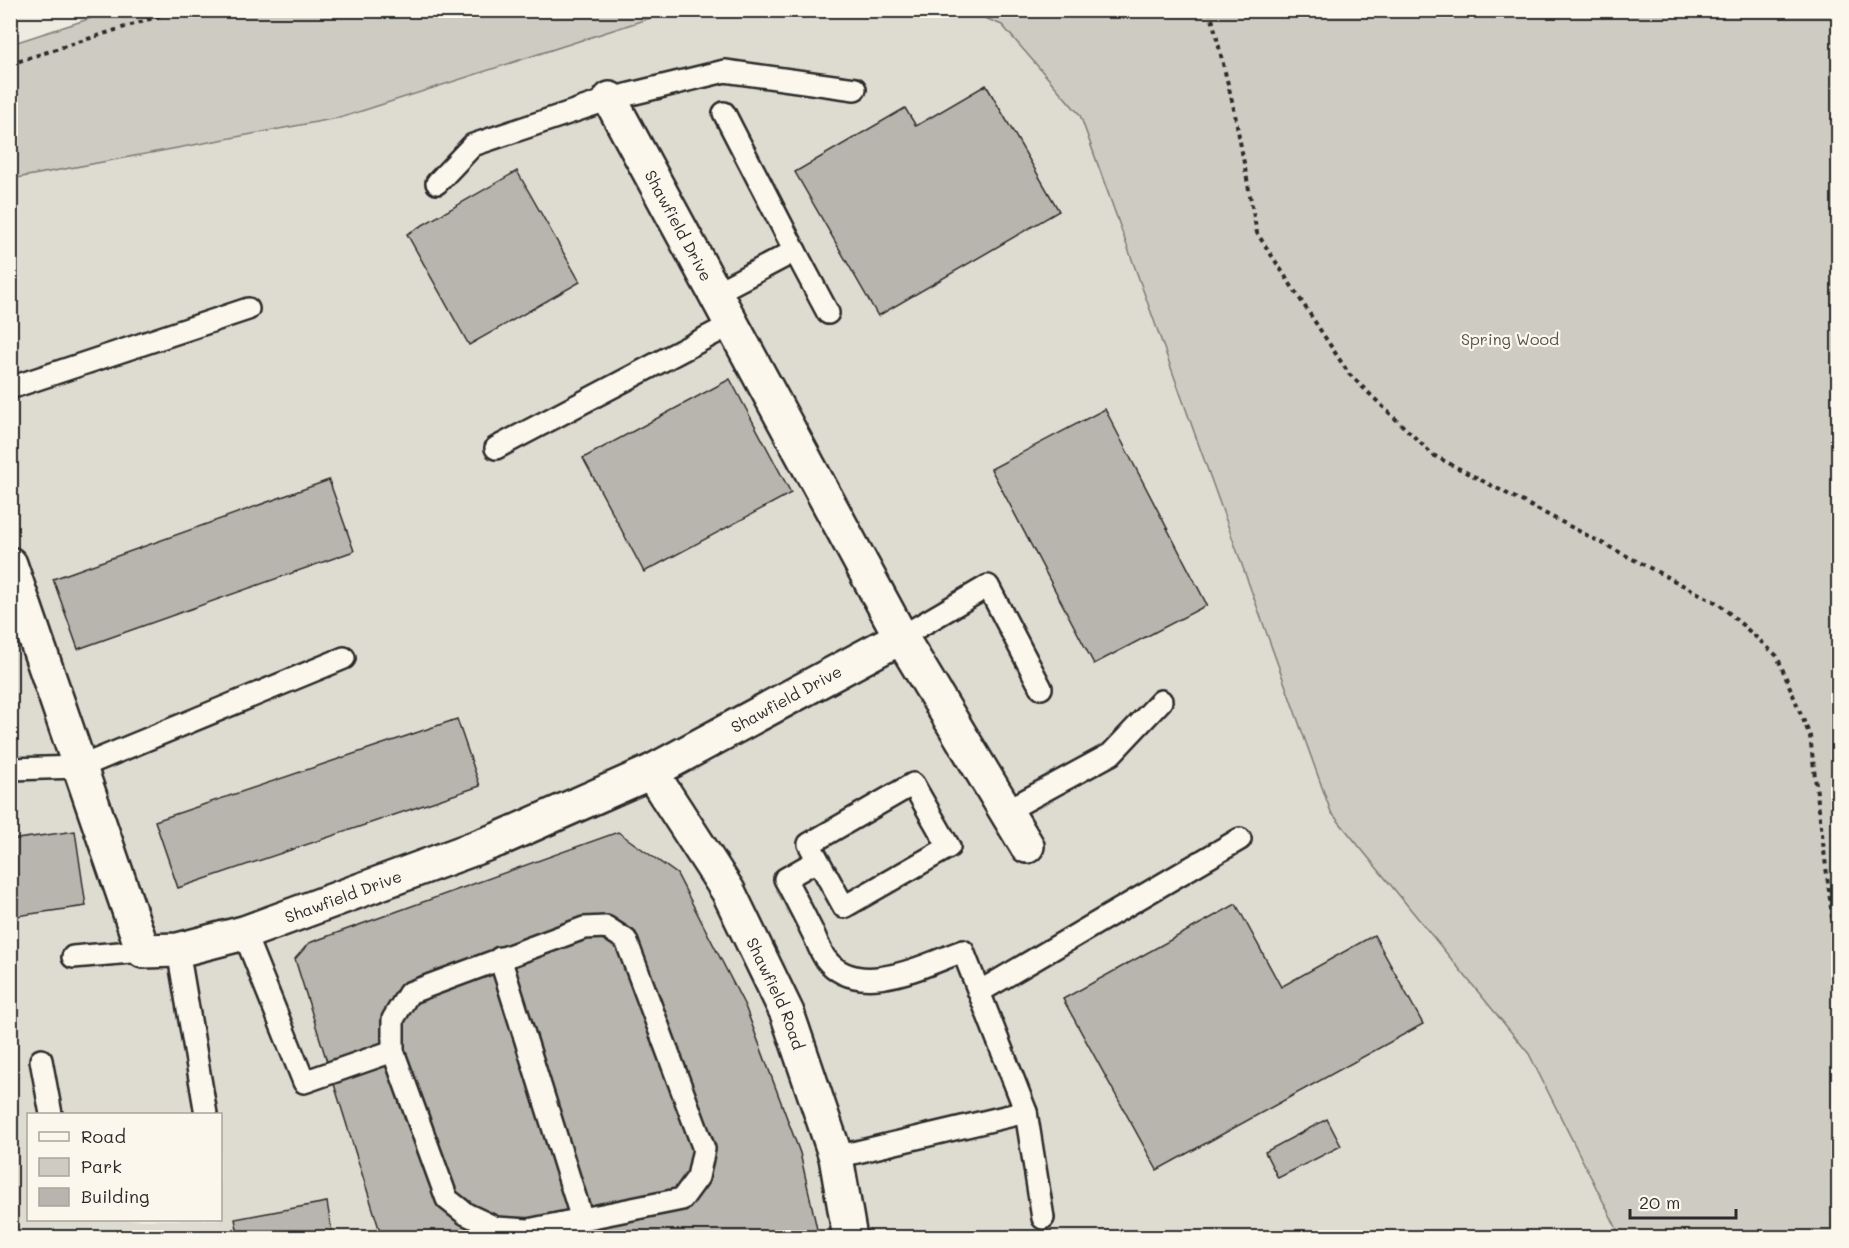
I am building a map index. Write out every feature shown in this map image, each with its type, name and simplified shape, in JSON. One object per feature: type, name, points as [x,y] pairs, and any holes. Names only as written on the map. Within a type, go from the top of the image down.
[{"type":"street","name":"Shawfield Drive","points":[[610,99],[901,637],[1027,846]]},
{"type":"street","points":[[10,564],[143,951]]},
{"type":"street","name":"Shawfield Drive","points":[[143,951],[178,950],[244,933],[497,840],[651,772],[901,637]]},
{"type":"street","name":"Shawfield Road","points":[[651,772],[728,891],[787,1013],[836,1158],[850,1238]]},
{"type":"lane","points":[[437,183],[472,145],[610,99],[724,71],[855,89]]},
{"type":"lane","points":[[724,113],[828,313]]},
{"type":"lane","points":[[715,293],[795,251]]},
{"type":"lane","points":[[10,388],[248,309]]},
{"type":"lane","points":[[496,448],[732,324]]},
{"type":"lane","points":[[901,637],[988,586],[1041,688]]},
{"type":"lane","points":[[10,769],[80,767],[344,658]]},
{"type":"lane","points":[[1006,811],[1111,754],[1161,701]]},
{"type":"lane","points":[[913,784],[949,847],[844,907],[818,860],[809,844],[913,784]]},
{"type":"lane","points":[[979,992],[1240,839]]},
{"type":"lane","points":[[818,860],[785,879],[826,958],[840,972],[857,979],[873,979],[894,975],[963,951],[1026,1112],[1043,1218]]},
{"type":"lane","points":[[606,927],[626,940],[704,1149],[698,1177],[682,1199],[528,1230],[496,1228],[466,1215],[447,1199],[393,1051],[393,1019],[409,993],[584,928],[606,927]]},
{"type":"lane","points":[[244,933],[304,1082],[393,1051]]},
{"type":"lane","points":[[178,950],[206,1113]]},
{"type":"lane","points":[[73,957],[143,951]]},
{"type":"lane","points":[[500,958],[582,1219]]},
{"type":"lane","points":[[41,1060],[51,1113]]},
{"type":"lane","points":[[836,1158],[1026,1112]]},
{"type":"path","points":[[10,64],[178,10]]},
{"type":"path","points":[[1210,10],[1234,109],[1257,233],[1349,374],[1433,455],[1719,604],[1777,656],[1810,736],[1839,965]]},
{"type":"shaded area","points":[[672,10],[968,11],[1002,25],[1080,115],[1331,812],[1529,1054],[1621,1237],[11,1238],[11,179],[343,117]]},
{"type":"green space","points":[[116,10],[672,11],[343,117],[11,179],[11,44]]},
{"type":"green space","name":"Spring Wood","points":[[968,11],[1838,11],[1838,1237],[1621,1237],[1529,1054],[1331,812],[1080,115],[1002,25]]},
{"type":"building","points":[[986,85],[1059,211],[878,316],[795,172],[905,108],[916,126]]},
{"type":"building","points":[[517,171],[580,282],[469,345],[407,234]]},
{"type":"building","points":[[730,379],[791,493],[644,572],[583,458]]},
{"type":"building","points":[[1105,409],[1207,605],[1094,664],[991,469]]},
{"type":"building","points":[[329,480],[354,551],[78,649],[53,579]]},
{"type":"building","points":[[457,719],[480,786],[178,888],[155,821]]},
{"type":"building","points":[[75,831],[86,906],[10,917],[10,840]]},
{"type":"building","points":[[618,832],[677,874],[745,1006],[800,1153],[819,1238],[382,1238],[295,959],[309,943]]},
{"type":"building","points":[[1236,904],[1281,987],[1374,935],[1423,1024],[1157,1170],[1063,999]]},
{"type":"building","points":[[1327,1119],[1341,1146],[1278,1178],[1265,1152]]},
{"type":"building","points":[[327,1202],[333,1238],[239,1238],[235,1219]]}]
